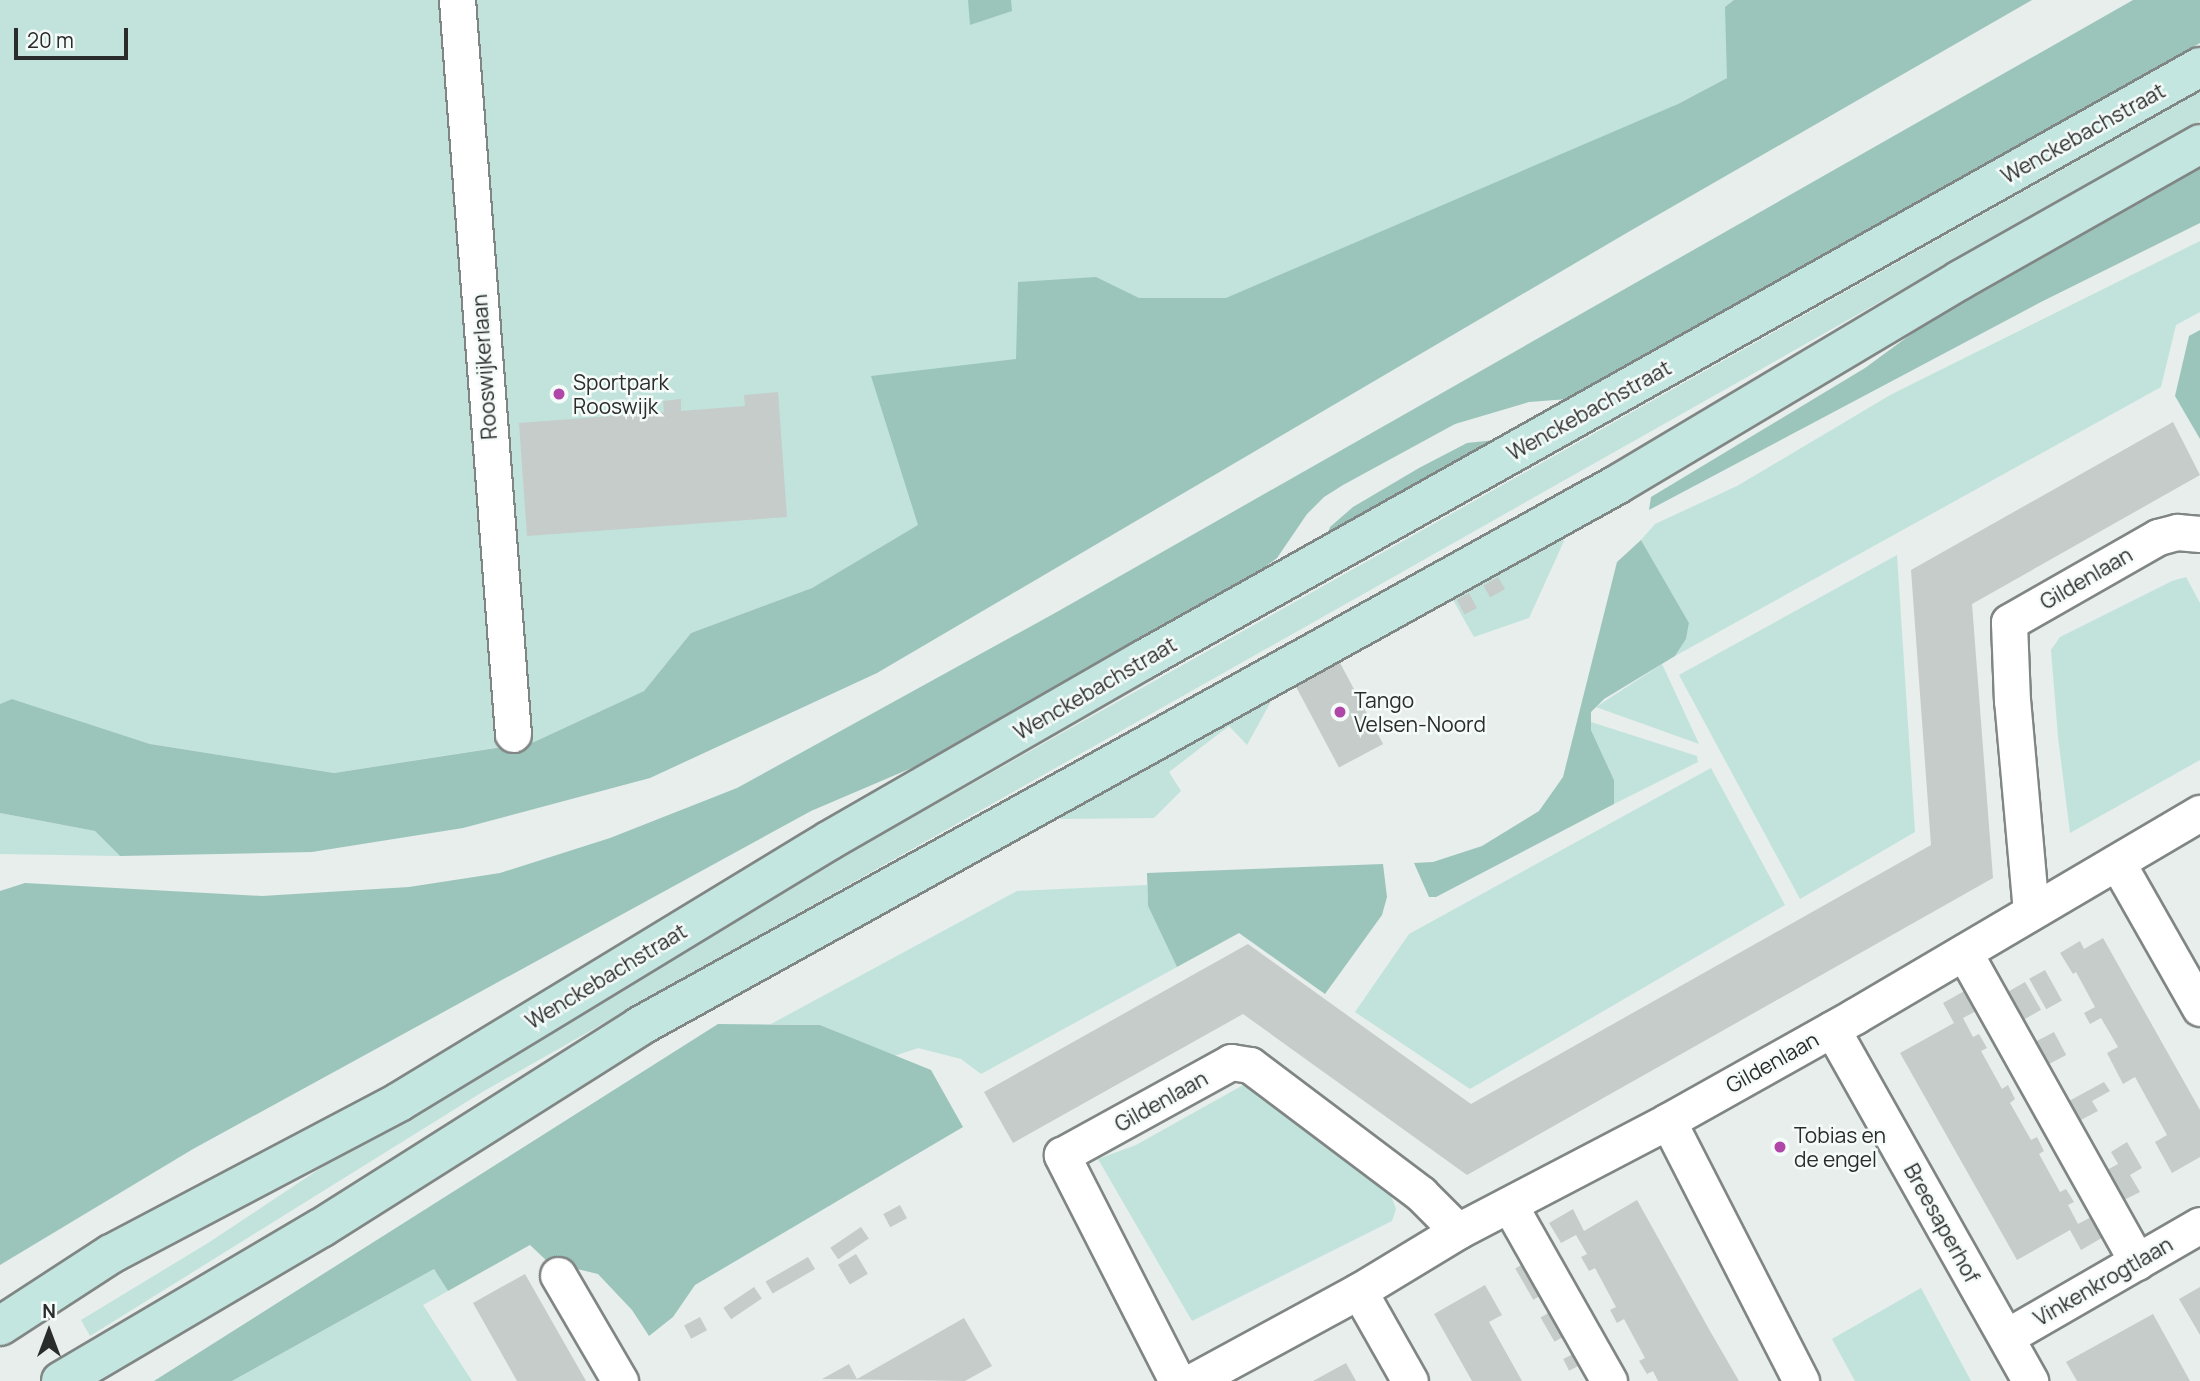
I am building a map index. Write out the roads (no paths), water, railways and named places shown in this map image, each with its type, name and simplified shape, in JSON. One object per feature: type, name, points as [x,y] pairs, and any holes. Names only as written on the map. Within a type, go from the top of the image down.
[{"type":"street","name":"Rooswijkerlaan","points":[[457,0],[513,734]]},
{"type":"street","name":"Wenckebachstraat","points":[[0,1326],[111,1254],[398,1102],[830,840],[1143,660],[2200,67]]},
{"type":"street","points":[[61,1381],[321,1228],[640,1026],[1618,484],[1960,281],[2200,144]]},
{"type":"street","name":"Gildenlaan","points":[[2031,912],[2012,701],[2009,622],[2158,537],[2177,532],[2200,534]]},
{"type":"street","name":"Gildenlaan","points":[[1193,1381],[1359,1292],[1458,1231],[1668,1121],[1832,1029],[2200,813]]},
{"type":"street","points":[[2117,862],[2200,1008]]},
{"type":"street","points":[[1964,952],[2137,1262]]},
{"type":"street","name":"Breesaperhof","points":[[1832,1029],[2030,1381]]},
{"type":"street","name":"Gildenlaan","points":[[1177,1381],[1062,1155],[1231,1062],[1250,1065],[1421,1194],[1458,1231]]},
{"type":"street","points":[[1668,1121],[1801,1381]]},
{"type":"street","points":[[1510,1206],[1609,1381]]},
{"type":"street","name":"Vinkenkrogtlaan","points":[[2006,1337],[2200,1225]]},
{"type":"street","points":[[558,1275],[621,1381]]},
{"type":"street","points":[[1359,1292],[1410,1381]]},
{"type":"place","name":"Sportpark Rooswijk","points":[[559,394]]},
{"type":"place","name":"Tango Velsen-Noord","points":[[1340,712]]},
{"type":"place","name":"Tobias en de engel","points":[[1780,1147]]}]
